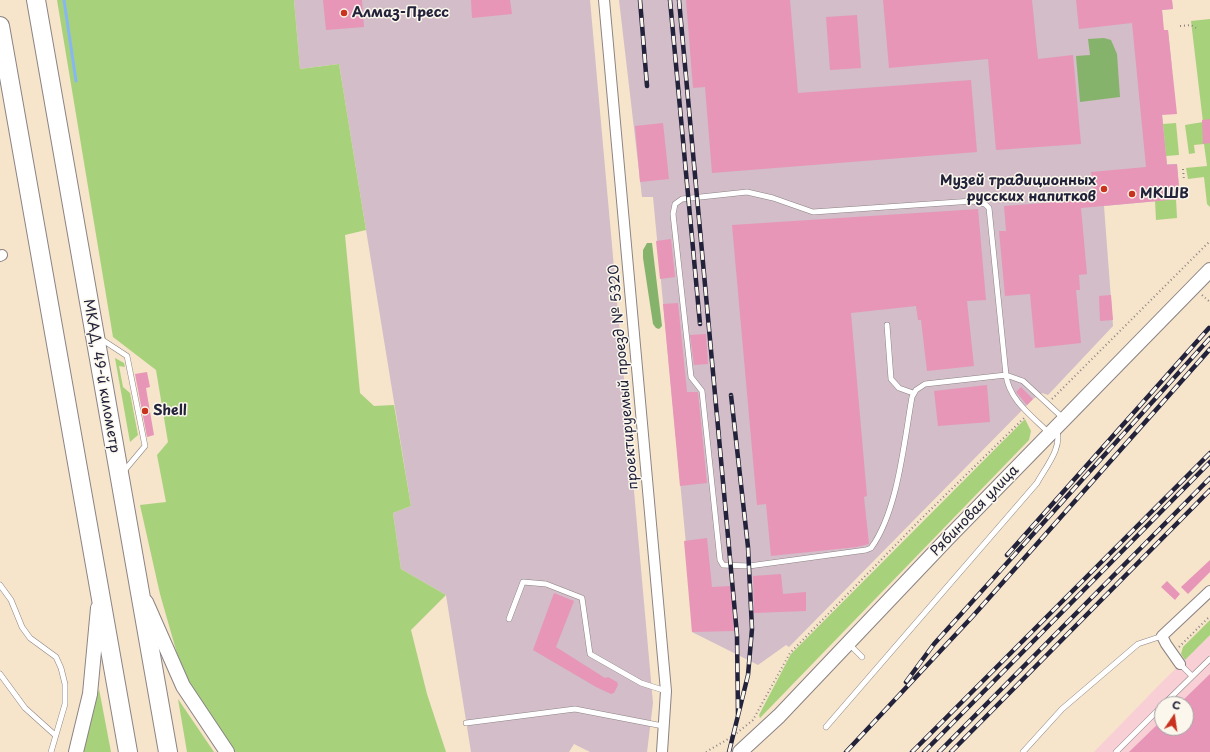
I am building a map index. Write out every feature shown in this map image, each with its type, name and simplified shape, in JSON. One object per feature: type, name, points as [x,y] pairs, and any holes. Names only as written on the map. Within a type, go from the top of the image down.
[{"type":"highway","name":"МКАД, 49-й километр","points":[[36,0],[168,752]]},
{"type":"highway","points":[[0,26],[128,752]]},
{"type":"street","name":"проектируемый проезд № 5320","points":[[604,0],[666,691],[662,752]]},
{"type":"street","name":"Рябиновая улица","points":[[740,752],[779,716],[949,537],[1210,270]]},
{"type":"street","points":[[138,587],[183,686],[227,752]]},
{"type":"street","points":[[76,752],[90,694],[99,591]]},
{"type":"street","points":[[1180,664],[1162,636],[1210,591]]},
{"type":"lane","points":[[826,728],[1037,483],[1059,443],[1059,435],[1056,427],[1047,404],[1023,381],[1006,375],[932,382],[919,386],[913,393],[895,489],[887,514],[871,548],[866,550],[749,566],[723,565],[720,560],[702,391],[691,377],[673,214],[675,204],[682,199],[747,192],[774,198],[813,212],[973,201],[984,204],[989,208],[1006,375],[1009,390],[1031,416],[1056,427]]},
{"type":"lane","points":[[886,325],[891,379],[899,388],[913,393]]},
{"type":"lane","points":[[94,334],[127,356],[145,446],[119,477]]},
{"type":"lane","points":[[509,619],[523,582],[546,584],[582,598],[590,654],[641,683],[666,691]]},
{"type":"lane","points":[[0,585],[11,600],[22,627],[30,638],[56,657],[61,668],[65,684],[65,704],[51,752]]},
{"type":"lane","points":[[1023,752],[1062,709],[1138,644],[1162,636]]},
{"type":"lane","points":[[849,644],[862,657]]},
{"type":"lane","points":[[1172,696],[1210,659]]},
{"type":"lane","points":[[1180,664],[1192,676]]},
{"type":"lane","points":[[0,674],[25,708],[55,735]]},
{"type":"lane","points":[[466,723],[575,710],[663,726]]},
{"type":"lane","points":[[1116,752],[1154,714]]},
{"type":"path","points":[[1180,26],[1191,25],[1196,28]]},
{"type":"path","points":[[1183,169],[1184,180]]},
{"type":"path","points":[[1047,404],[1210,241]]},
{"type":"path","points":[[1206,298],[1210,302]]},
{"type":"path","points":[[706,752],[733,736],[753,720],[790,652],[921,518],[1024,418],[1031,416]]},
{"type":"path","points":[[1173,653],[1210,616]]},
{"type":"shaded area","points":[[294,0],[590,0],[653,703],[647,752],[590,752],[574,744],[569,752],[471,752],[446,595],[401,569],[393,513],[411,506],[339,64],[300,69]]},
{"type":"shaded area","points":[[619,0],[1172,0],[1173,9],[1162,10],[1163,20],[1153,21],[1153,31],[1168,30],[1172,70],[1158,72],[1167,164],[1177,164],[1180,199],[1104,206],[1113,326],[1048,395],[1042,393],[1033,399],[789,647],[786,645],[758,665],[692,632],[690,586],[653,197],[642,197]]},
{"type":"shaded area","points":[[1210,635],[1210,752],[1094,752],[1161,683]]},
{"type":"green space","points":[[57,0],[294,0],[300,69],[339,64],[366,230],[345,235],[360,393],[374,406],[394,405],[411,506],[393,513],[401,569],[446,595],[411,630],[427,694],[446,752],[234,752],[201,706],[182,671],[160,594],[140,505],[166,502],[157,455],[168,442],[156,370],[113,337]]},
{"type":"green space","points":[[1210,19],[1210,207],[1207,204],[1204,177],[1188,179],[1186,168],[1207,166],[1204,144],[1194,145],[1195,153],[1189,154],[1185,125],[1203,122],[1191,21]]},
{"type":"green space","points":[[1104,38],[1111,40],[1117,54],[1120,97],[1080,102],[1076,56],[1090,55],[1088,39]]},
{"type":"green space","points":[[1176,123],[1179,155],[1166,156],[1163,124]]},
{"type":"green space","points":[[1176,199],[1177,218],[1156,220],[1155,201]]},
{"type":"green space","points":[[647,243],[652,243],[662,326],[659,329],[653,324],[643,258],[643,250]]},
{"type":"green space","points":[[115,358],[124,363],[125,367],[119,366],[123,387],[130,393],[138,435],[130,442]]},
{"type":"green space","points":[[1025,419],[1031,431],[1029,440],[760,718],[759,715],[791,654]]},
{"type":"green space","points":[[1210,620],[1210,635],[1185,660],[1181,654],[1183,647]]},
{"type":"green space","points":[[99,689],[111,752],[83,752]]},
{"type":"green space","points":[[178,699],[214,752],[187,752]]},
{"type":"building","name":"Алмаз-Пресс","points":[[323,0],[362,0],[364,27],[326,30]]},
{"type":"building","name":"Алмаз-Пресс","points":[[471,0],[510,0],[512,14],[472,18]]},
{"type":"building","points":[[686,0],[790,0],[798,93],[971,80],[977,152],[712,173],[705,87],[693,88]]},
{"type":"building","points":[[883,0],[1032,0],[1038,59],[1073,55],[1081,144],[996,150],[988,59],[889,68]]},
{"type":"building","points":[[1076,0],[1172,0],[1173,9],[1162,10],[1164,30],[1168,30],[1177,114],[1162,115],[1167,165],[1177,164],[1180,199],[1081,208],[1087,274],[1079,275],[1080,290],[1076,290],[1081,343],[1035,348],[1030,294],[1005,296],[999,231],[1006,231],[1004,206],[1094,199],[1091,172],[1146,167],[1132,23],[1079,29]]},
{"type":"building","points":[[857,15],[861,68],[830,70],[826,17]]},
{"type":"building","points":[[1210,119],[1210,143],[1203,144],[1202,120]]},
{"type":"building","points":[[663,123],[669,179],[640,182],[635,126]]},
{"type":"building","points":[[978,209],[986,300],[967,301],[974,366],[927,371],[921,320],[918,320],[916,306],[851,313],[867,496],[864,497],[869,544],[857,547],[771,556],[766,504],[757,505],[732,225]]},
{"type":"building","points":[[671,239],[675,277],[660,279],[656,241]]},
{"type":"building","points":[[1111,295],[1113,320],[1100,321],[1099,296]]},
{"type":"building","points":[[678,303],[687,392],[698,392],[707,483],[680,486],[663,304]]},
{"type":"building","points":[[706,334],[708,364],[694,365],[690,335]]},
{"type":"building","points":[[147,372],[150,387],[146,388],[154,435],[147,437],[135,374]]},
{"type":"building","points":[[987,385],[990,422],[938,426],[934,391]]},
{"type":"building","points":[[1021,387],[1033,399],[1027,405],[1016,392]]},
{"type":"building","points":[[707,538],[712,587],[731,586],[734,631],[692,632],[684,541]]},
{"type":"building","points":[[1210,560],[1210,572],[1188,594],[1181,587]]},
{"type":"building","points":[[781,574],[783,594],[806,592],[806,611],[754,613],[753,576]]},
{"type":"building","points":[[1167,581],[1180,594],[1175,600],[1161,587]]},
{"type":"building","points":[[554,593],[574,601],[556,647],[605,678],[608,677],[617,682],[618,685],[614,693],[611,694],[596,687],[533,650]]},
{"type":"building","points":[[1210,674],[1210,752],[1129,752],[1154,728],[1154,736],[1194,736],[1194,696],[1187,696]]},
{"type":"waterway","points":[[64,0],[76,81]]},
{"type":"railway","points":[[640,0],[647,86]]},
{"type":"railway","points":[[670,0],[700,324]]},
{"type":"railway","points":[[679,0],[737,635],[738,715]]},
{"type":"railway","points":[[1007,555],[1209,328]]},
{"type":"railway","points":[[906,682],[934,644],[1210,338]]},
{"type":"railway","points":[[846,752],[973,616],[1210,349]]},
{"type":"railway","points":[[729,752],[748,675],[752,629],[748,547],[731,395]]},
{"type":"railway","points":[[912,752],[1210,453]]},
{"type":"railway","points":[[924,752],[1210,462]]},
{"type":"railway","points":[[939,752],[1210,478]]},
{"type":"railway","points":[[951,752],[1210,490]]},
{"type":"place","name":"Алмаз-Пресс","points":[[344,13]]},
{"type":"place","name":"Музей традиционных русских напитков","points":[[1104,189]]},
{"type":"place","name":"МКШВ","points":[[1132,194]]},
{"type":"place","name":"Shell","points":[[145,411]]}]
